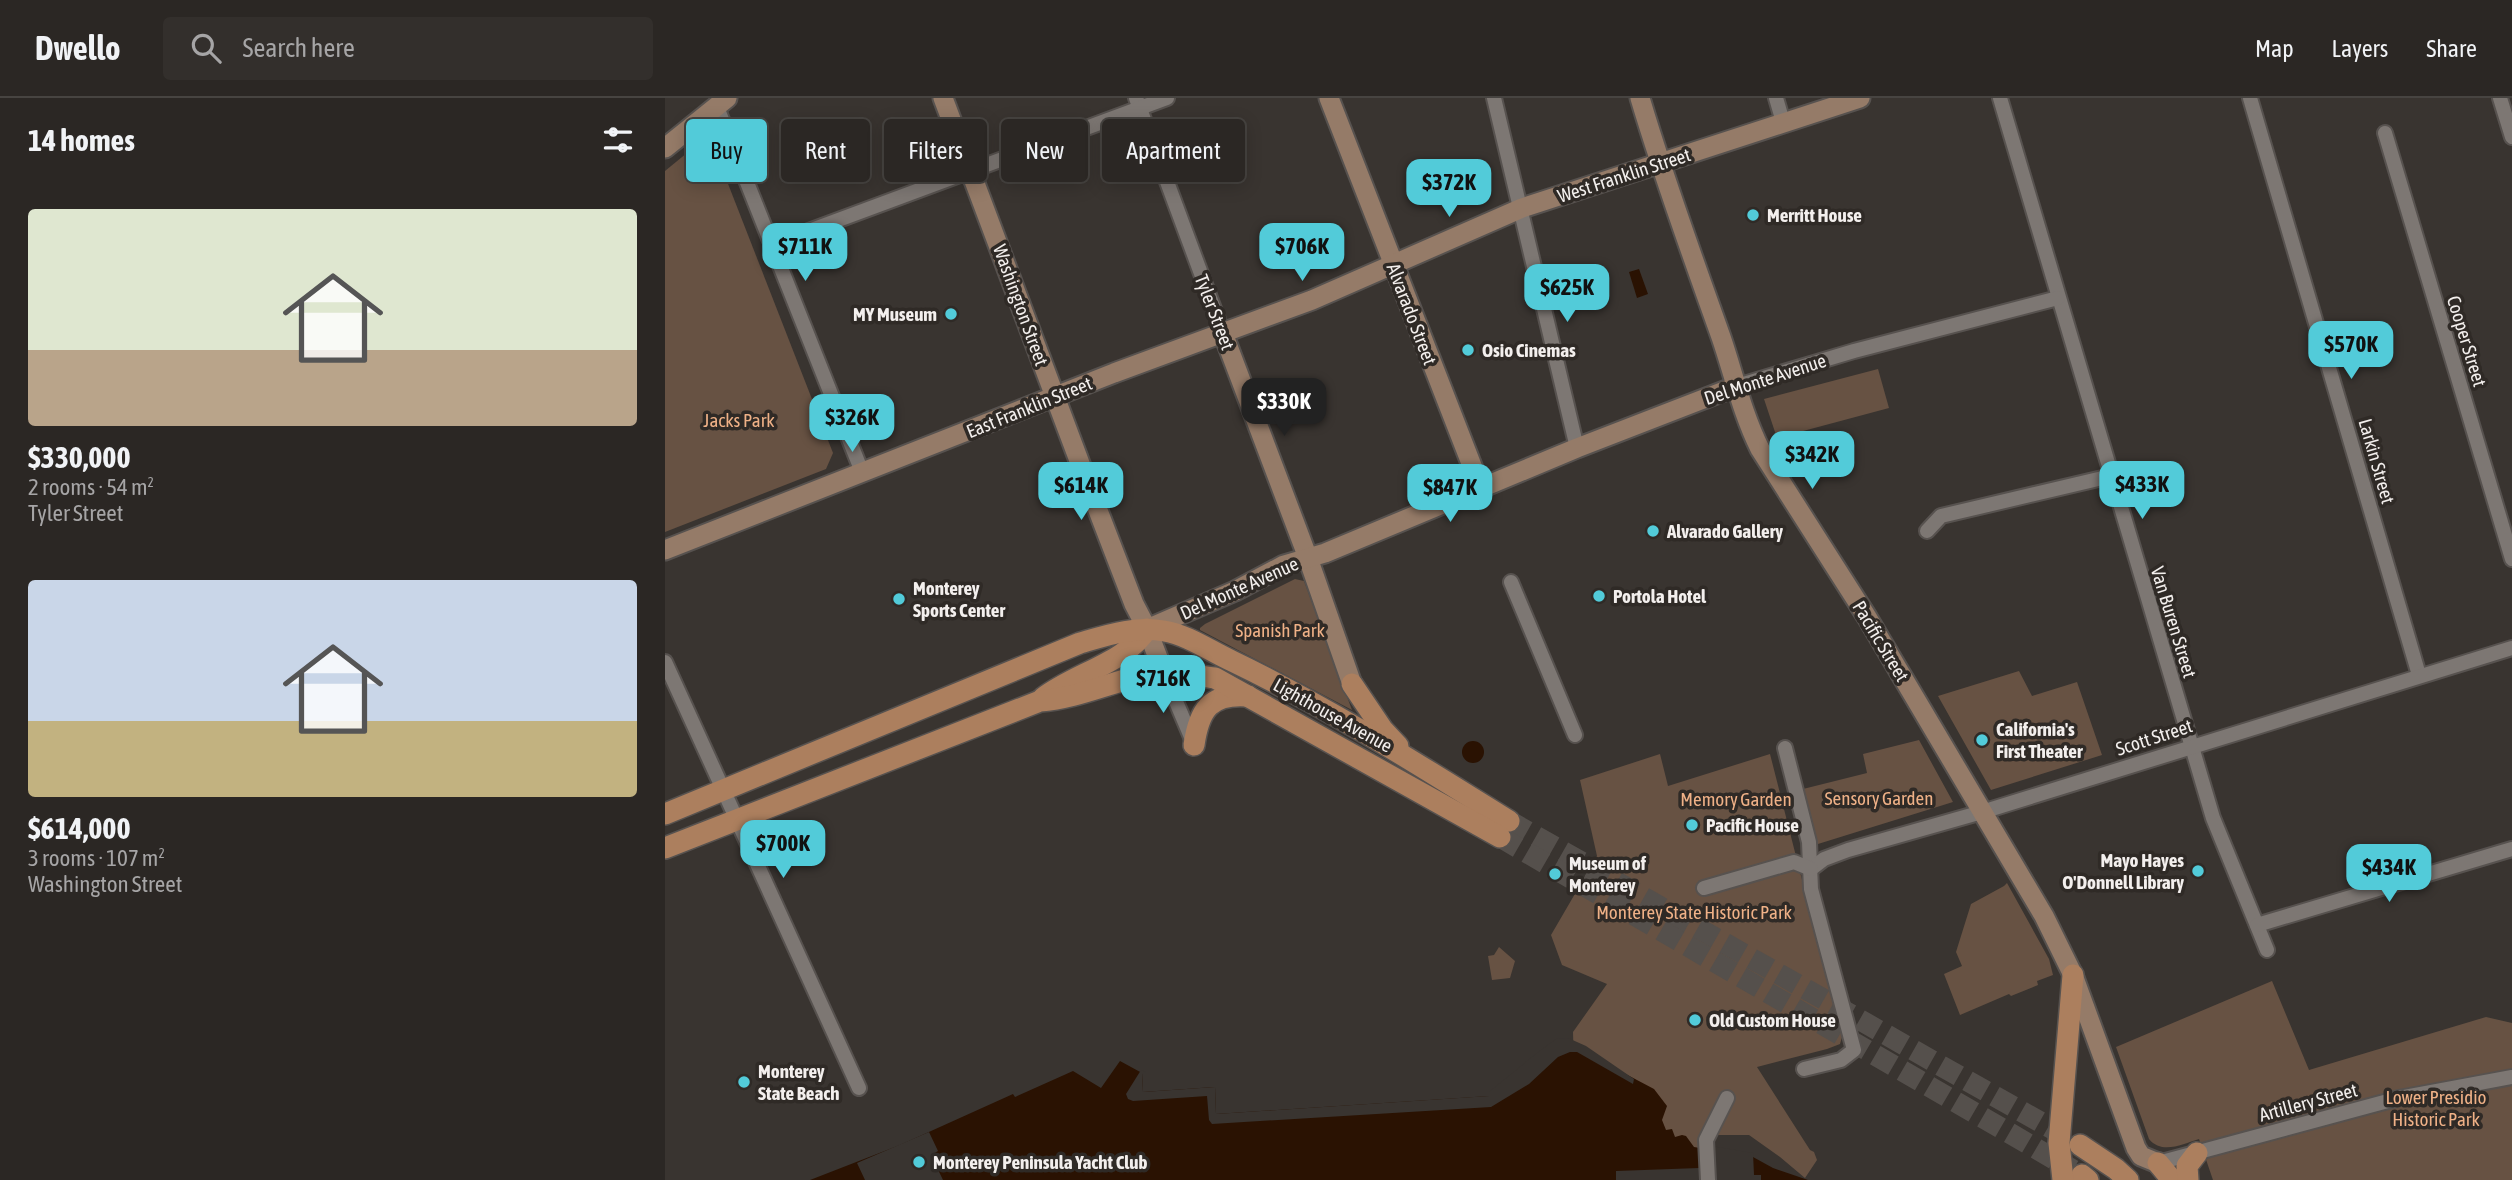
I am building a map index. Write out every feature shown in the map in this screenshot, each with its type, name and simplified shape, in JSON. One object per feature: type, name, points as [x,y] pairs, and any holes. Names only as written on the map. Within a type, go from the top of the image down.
[{"type":"main road","name":"Washington Street","points":[[943,98],[951,119]]},
{"type":"main road","name":"Alvarado Street","points":[[1329,98],[1481,489]]},
{"type":"main road","name":"Pacific Street","points":[[1640,98],[1746,419],[1760,449],[1867,617],[2045,916],[2073,975],[2136,1148],[2141,1156],[2158,1163]]},
{"type":"main road","name":"West Franklin Street","points":[[1393,266],[1521,208],[1860,98]]},
{"type":"main road","points":[[665,148],[722,103]]},
{"type":"main road","name":"Washington Street","points":[[975,182],[1134,604],[1163,671]]},
{"type":"main road","name":"East Franklin Street","points":[[665,550],[1055,397],[1253,324],[1393,266]]},
{"type":"main road","name":"Tyler Street","points":[[1223,333],[1308,558],[1352,684]]},
{"type":"main road","name":"Del Monte Avenue","points":[[665,814],[1080,643],[1125,631],[1147,629],[1235,591],[1284,565],[1325,553],[1577,448],[1737,386]]},
{"type":"main road","points":[[1041,701],[1062,684],[1134,647],[1147,629]]},
{"type":"main road","name":"Lighthouse Avenue","points":[[1147,629],[1185,638],[1261,675],[1412,760],[1505,829],[1215,678],[1163,671]]},
{"type":"main road","points":[[665,848],[1041,701],[1065,698],[1163,671]]},
{"type":"main road","points":[[1352,684],[1383,730],[1412,760]]},
{"type":"main road","points":[[1194,745],[1196,728],[1205,709],[1215,700],[1231,695],[1248,696]]},
{"type":"main road","points":[[2073,975],[2059,1143],[2078,1178]]},
{"type":"main road","points":[[2080,1145],[2128,1180]]},
{"type":"main road","points":[[2188,1180],[2187,1166],[2197,1153]]},
{"type":"main road","points":[[2158,1163],[2172,1180]]},
{"type":"street","points":[[987,165],[1138,103],[1167,98]]},
{"type":"street","points":[[1494,98],[1577,448]]},
{"type":"street","points":[[1776,98],[1783,122]]},
{"type":"street","name":"Van Buren Street","points":[[2000,98],[2191,745],[2224,847],[2267,950]]},
{"type":"street","name":"Larkin Street","points":[[2250,98],[2419,675]]},
{"type":"street","points":[[2500,98],[2512,137]]},
{"type":"street","points":[[722,103],[771,245],[862,472]]},
{"type":"street","name":"Tyler Street","points":[[1138,103],[1223,333]]},
{"type":"street","name":"Cooper Street","points":[[2385,133],[2512,559]]},
{"type":"street","points":[[771,245],[944,182]]},
{"type":"street","name":"Del Monte Avenue","points":[[1737,386],[1854,351],[2058,298]]},
{"type":"street","points":[[1927,531],[1941,516],[2111,477]]},
{"type":"street","points":[[1511,582],[1575,735]]},
{"type":"street","name":"Scott Street","points":[[1811,869],[1836,854],[1982,812],[2191,745],[2512,648]]},
{"type":"street","points":[[665,662],[669,678],[725,790],[859,1088]]},
{"type":"street","name":"Washington Street","points":[[1163,671],[1194,745]]},
{"type":"street","points":[[1785,748],[1809,842],[1811,889],[1854,1050],[1841,1060],[1804,1069]]},
{"type":"street","points":[[2257,925],[2512,849]]},
{"type":"street","points":[[1704,888],[1794,862],[1811,869]]},
{"type":"street","name":"Artillery Street","points":[[2158,1163],[2399,1098],[2512,1077]]},
{"type":"street","points":[[1708,1180],[1706,1140],[1727,1098]]},
{"type":"green space","name":"Jacks Park","points":[[686,154],[686,182],[727,182],[833,453],[826,469],[665,532],[665,171]]},
{"type":"green space","points":[[1878,369],[1889,408],[1777,438],[1764,399]]},
{"type":"green space","name":"Spanish Park","points":[[1295,579],[1304,581],[1352,710],[1200,630],[1205,624]]},
{"type":"green space","points":[[2019,671],[2032,696],[2077,682],[2102,755],[1991,790],[1938,696]]},
{"type":"green space","name":"Sensory Garden","points":[[1919,740],[1953,802],[1818,844],[1803,789],[1867,773],[1863,754]]},
{"type":"green space","name":"Monterey State Historic Park","points":[[1660,754],[1668,786],[1770,754],[1842,1037],[1840,1044],[1827,1049],[1757,1067],[1810,1150],[1814,1152],[1817,1160],[1805,1178],[1749,1135],[1700,1135],[1699,1168],[1575,1106],[1573,1032],[1607,984],[1562,965],[1551,935],[1597,856],[1580,780]]},
{"type":"green space","points":[[2007,883],[2049,959],[2053,975],[2037,981],[2038,985],[1960,1015],[1944,974],[1962,966],[1956,952],[1971,904]]},
{"type":"green space","points":[[1499,947],[1515,961],[1510,978],[1492,980],[1488,956],[1494,955]]},
{"type":"green space","name":"Lower Presidio Historic Park","points":[[2272,981],[2309,1070],[2486,1017],[2512,1023],[2512,1180],[2213,1180],[2199,1139],[2173,1147],[2154,1144],[2149,1139],[2116,1047]]},
{"type":"shaded area","points":[[1639,269],[1648,294],[1637,298],[1629,272]]},
{"type":"shaded area","points":[[1473,741],[1483,748],[1484,752],[1477,762],[1473,763],[1463,756],[1462,752],[1469,742]]},
{"type":"shaded area","points":[[1558,1043],[1601,1061],[1654,1089],[1667,1106],[1662,1120],[1666,1130],[1672,1129],[1675,1137],[1686,1136],[1694,1147],[1753,1157],[1773,1168],[1808,1180],[810,1180],[900,1145],[1013,1094],[1015,1097],[1073,1071],[1101,1088],[1120,1061],[1142,1073],[1143,1092],[1215,1087],[1216,1114],[1490,1096]]},
{"type":"pier","points":[[1568,1038],[1586,1046],[1634,1079],[1633,1084],[1577,1052],[1570,1052],[1558,1057],[1529,1084],[1491,1107],[1212,1124],[1209,1120],[1207,1096],[1133,1101],[1128,1099],[1126,1094],[1141,1070],[1146,1072],[1142,1074],[1143,1092],[1215,1087],[1216,1114],[1489,1096],[1489,1092],[1556,1039]]},
{"type":"pier","points":[[929,1132],[938,1151],[931,1155],[943,1180],[865,1180],[857,1163]]},
{"type":"pier","points":[[1700,1144],[1753,1153],[1754,1175],[1761,1175],[1761,1180],[1616,1180],[1616,1171],[1699,1168]]},
{"type":"tunnel","points":[[1509,821],[2072,1140]]},
{"type":"tunnel","points":[[1500,837],[2073,1170]]},
{"type":"place","name":"Merritt House","points":[[1753,215]]},
{"type":"place","name":"MY Museum","points":[[951,314]]},
{"type":"place","name":"Osio Cinemas","points":[[1468,350]]},
{"type":"place","name":"Alvarado Gallery","points":[[1653,531]]},
{"type":"place","name":"Portola Hotel","points":[[1599,596]]},
{"type":"place","name":"Monterey Sports Center","points":[[899,599]]},
{"type":"place","name":"California's First Theater","points":[[1982,740]]},
{"type":"place","name":"Pacific House","points":[[1692,825]]},
{"type":"place","name":"Mayo Hayes O'Donnell Library","points":[[2198,871]]},
{"type":"place","name":"Museum of Monterey","points":[[1555,874]]},
{"type":"place","name":"Old Custom House","points":[[1695,1020]]},
{"type":"place","name":"Monterey State Beach","points":[[744,1082]]},
{"type":"place","name":"Monterey Peninsula Yacht Club","points":[[919,1162]]},
{"type":"park label","name":"Memory Garden","points":[[1736,799]]}]
